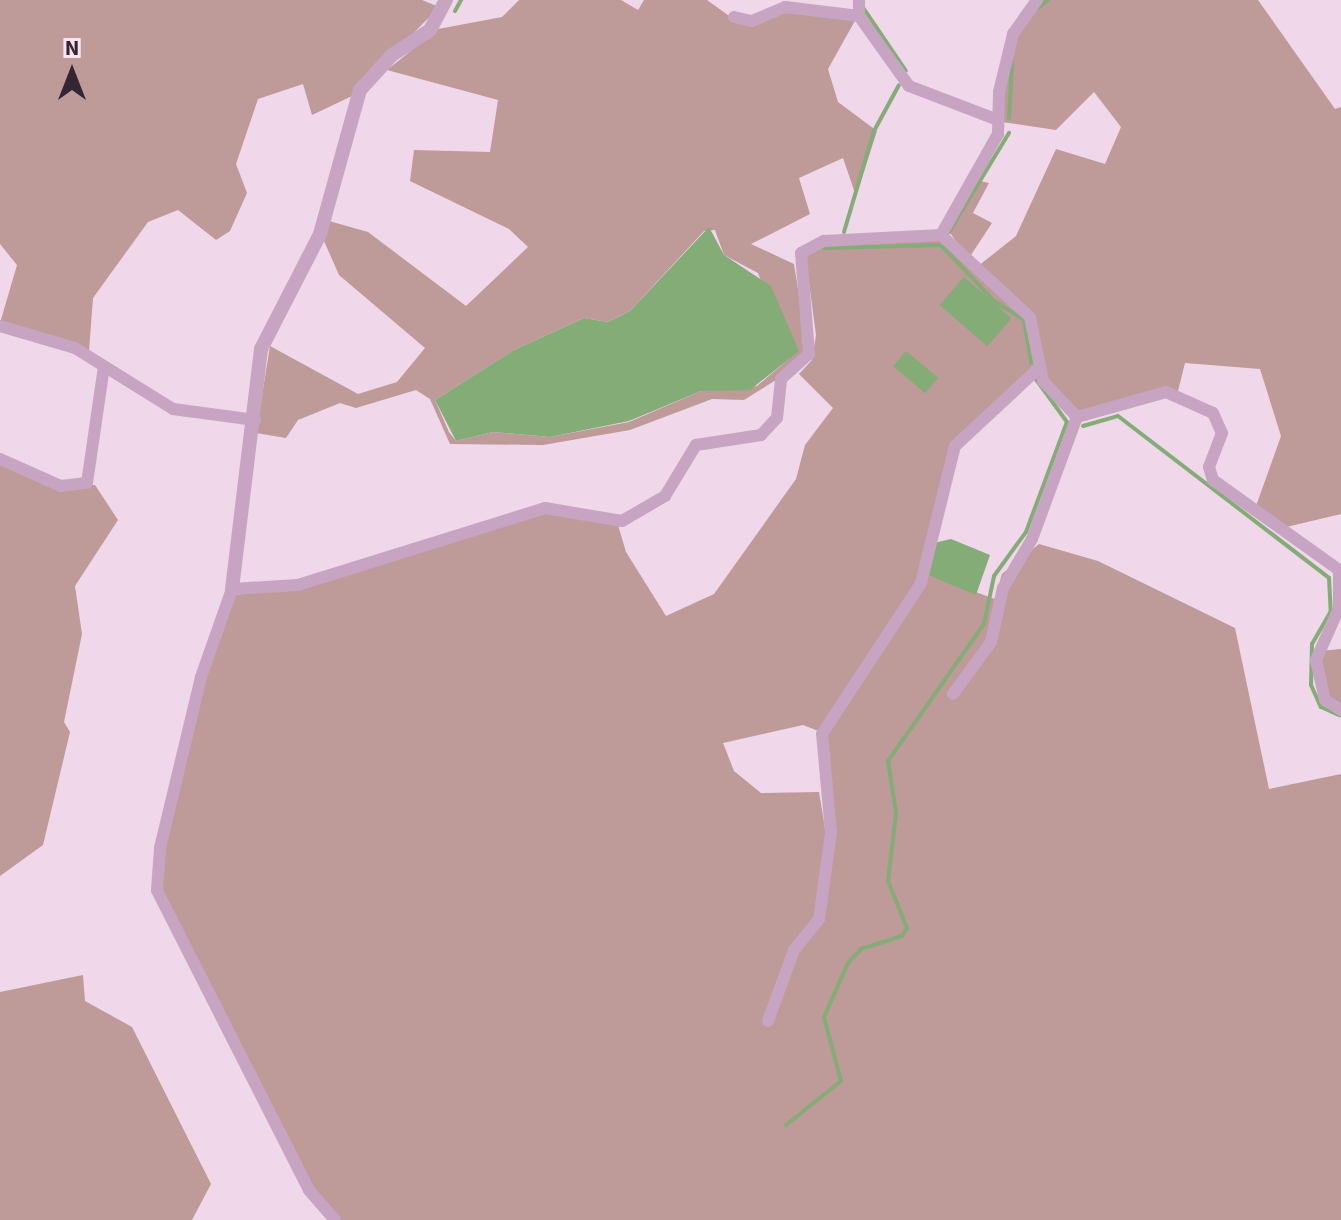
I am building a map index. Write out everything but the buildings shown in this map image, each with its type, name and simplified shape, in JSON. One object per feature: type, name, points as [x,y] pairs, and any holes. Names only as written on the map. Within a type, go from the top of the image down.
[{"type":"street","points":[[335,1220],[309,1190],[157,890],[160,848],[201,677],[232,589],[255,420],[261,349],[320,234],[360,90],[392,55],[430,30],[446,0]]},
{"type":"street","points":[[859,0],[859,16],[909,86],[998,120]]},
{"type":"street","points":[[941,235],[992,147],[1013,34],[1037,0]]},
{"type":"street","points":[[734,17],[752,21],[785,7],[859,16]]},
{"type":"street","points":[[232,589],[298,585],[545,508],[634,517],[665,496],[696,445],[747,440],[774,426],[781,379],[809,354],[801,253],[824,241],[941,235],[1030,317],[1039,368],[1077,417]]},
{"type":"street","points":[[0,326],[75,348],[173,409],[255,420]]},
{"type":"street","points":[[0,459],[61,486],[87,483],[104,367]]},
{"type":"street","points":[[768,1021],[794,950],[819,919],[831,832],[822,734],[921,583],[955,446],[1039,368]]},
{"type":"street","points":[[1077,417],[1166,392],[1213,413],[1222,433],[1209,467],[1213,480],[1339,570],[1339,608],[1316,660],[1325,700],[1341,710]]},
{"type":"street","points":[[953,694],[991,642],[1003,588],[1032,539],[1077,417]]},
{"type":"shaded area","points":[[0,0],[422,0],[439,7],[352,96],[312,115],[303,84],[258,99],[236,164],[247,193],[230,231],[216,240],[178,210],[148,222],[93,298],[89,351],[0,323],[17,265],[0,244]]},
{"type":"shaded area","points":[[519,0],[621,0],[638,10],[644,0],[707,0],[739,23],[782,12],[856,19],[828,69],[838,102],[877,131],[856,196],[843,158],[799,178],[810,214],[751,244],[794,264],[807,346],[787,373],[744,400],[712,399],[630,430],[543,445],[450,444],[430,399],[416,390],[356,408],[340,403],[298,420],[286,438],[256,433],[270,346],[358,394],[397,382],[425,348],[339,275],[324,241],[329,221],[368,232],[466,306],[528,247],[509,229],[410,181],[414,150],[490,152],[498,100],[387,70],[438,29],[502,17]],"holes":[[[715,230],[724,255],[758,273],[790,358],[757,386],[701,391],[629,422],[550,437],[493,432],[456,441],[449,432],[435,400],[514,350],[584,318],[608,322],[630,311],[704,231]]]},
{"type":"shaded area","points":[[1042,0],[1258,0],[1335,109],[1341,107],[1341,514],[1282,528],[1255,509],[1281,436],[1260,369],[1185,363],[1178,391],[1079,413],[1042,375],[1033,315],[977,267],[1016,236],[1056,149],[1105,164],[1121,127],[1094,92],[1056,130],[1002,122],[1001,92],[1018,32]]},
{"type":"shaded area","points":[[980,181],[989,183],[973,213],[992,223],[969,258],[947,229]]},
{"type":"shaded area","points":[[709,227],[724,255],[771,286],[799,351],[750,390],[701,391],[629,421],[550,437],[493,432],[456,441],[435,400],[514,350],[584,318],[608,322],[630,311]]},
{"type":"shaded area","points":[[944,240],[1027,317],[1035,368],[957,438],[928,575],[995,599],[1002,574],[1039,544],[1098,561],[1235,628],[1269,789],[1341,774],[1341,1220],[339,1220],[311,1185],[161,889],[161,857],[205,672],[235,595],[323,582],[546,511],[618,525],[626,552],[666,616],[714,594],[796,479],[805,445],[833,408],[799,374],[812,360],[816,335],[805,252],[828,243]],"holes":[[[803,725],[826,734],[826,834],[819,792],[761,793],[734,771],[723,743]]]},
{"type":"shaded area","points":[[964,277],[1012,318],[987,346],[940,305]]},
{"type":"shaded area","points":[[906,351],[938,378],[925,393],[893,366]]},
{"type":"shaded area","points":[[0,464],[51,485],[95,485],[118,520],[75,586],[82,634],[64,722],[70,732],[43,845],[0,876]]},
{"type":"shaded area","points":[[951,539],[990,555],[976,595],[928,575],[934,543]]},
{"type":"shaded area","points":[[1341,649],[1341,706],[1326,698],[1319,651]]},
{"type":"shaded area","points":[[83,975],[85,1001],[132,1027],[211,1184],[192,1220],[0,1220],[0,992]]},
{"type":"waterway","points":[[455,11],[461,0]]},
{"type":"waterway","points":[[1038,8],[1048,0]]},
{"type":"waterway","points":[[862,6],[906,71]]},
{"type":"waterway","points":[[1009,118],[1012,65]]},
{"type":"waterway","points":[[844,232],[874,131],[899,85]]},
{"type":"waterway","points":[[949,232],[1009,133]]},
{"type":"waterway","points":[[824,248],[941,245],[994,301],[1024,320],[1031,362]]},
{"type":"waterway","points":[[786,1125],[841,1081],[824,1017],[848,963],[861,949],[902,936],[907,928],[888,881],[896,813],[888,761],[984,624],[994,576],[1026,532],[1067,422],[1035,378]]},
{"type":"waterway","points":[[1083,426],[1118,416],[1329,578],[1331,611],[1312,644],[1311,685],[1321,707],[1339,715]]}]
